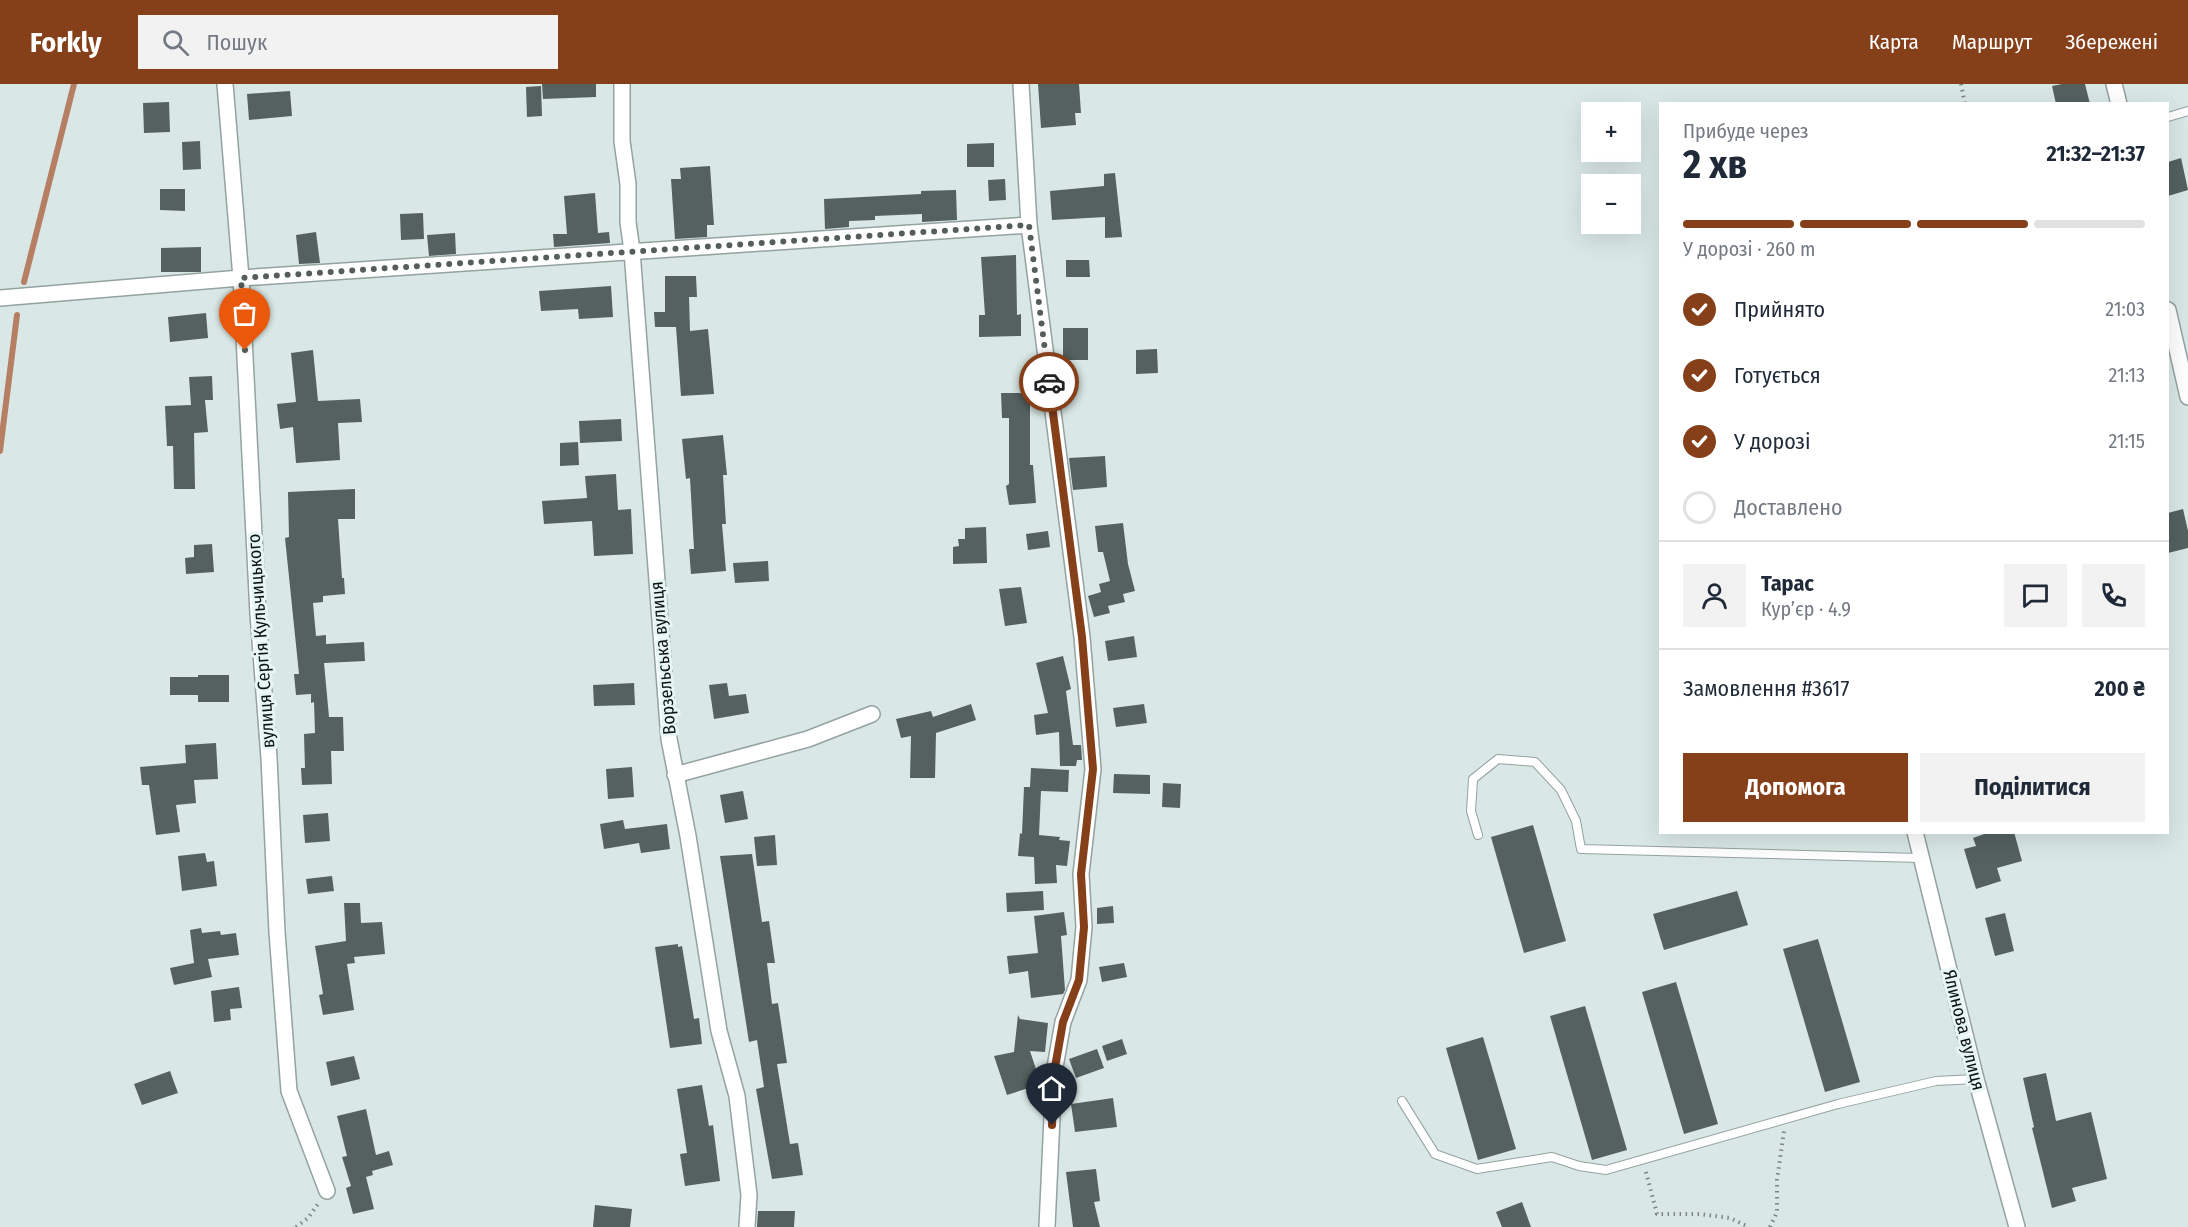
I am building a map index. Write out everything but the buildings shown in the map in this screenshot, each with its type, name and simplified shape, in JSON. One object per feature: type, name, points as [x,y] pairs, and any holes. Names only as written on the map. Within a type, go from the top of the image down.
[{"type":"street","name":"вулиця Сергія Кульчицького","points":[[225,84],[241,278],[258,614],[289,1091],[327,1191]]},
{"type":"street","name":"Ворзельська вулиця","points":[[622,84],[622,141],[628,184],[628,222],[667,716],[719,1031],[737,1096],[749,1195],[747,1227]]},
{"type":"street","points":[[1021,84],[1029,225],[1082,637],[1093,769],[1081,874],[1084,927],[1079,980],[1063,1022],[1054,1073],[1047,1227]]},
{"type":"street","points":[[2114,84],[2118,102]]},
{"type":"street","points":[[0,298],[241,278],[1029,225]]},
{"type":"street","points":[[2169,314],[2188,398]]},
{"type":"street","points":[[675,775],[808,739],[872,714]]},
{"type":"street","name":"Ялинова вулиця","points":[[1915,834],[1976,1079],[2017,1227]]},
{"type":"lane","points":[[2169,117],[2188,111]]},
{"type":"lane","points":[[1478,835],[1471,811],[1473,779],[1498,759],[1534,762],[1561,790],[1576,821],[1581,849],[1920,858]]},
{"type":"lane","points":[[1402,1101],[1435,1154],[1477,1168],[1552,1157],[1579,1166],[1606,1170],[1839,1104],[1936,1081],[1976,1079]]},
{"type":"path","points":[[1961,84],[1965,102]]},
{"type":"path","points":[[1770,1227],[1778,1212],[1777,1180],[1784,1133],[1790,1118]]},
{"type":"path","points":[[1643,1160],[1658,1214],[1700,1214],[1730,1218],[1749,1227]]},
{"type":"path","points":[[296,1227],[308,1218],[327,1191]]},
{"type":"waterway","points":[[24,282],[74,84]]},
{"type":"waterway","points":[[0,451],[17,315]]},
{"type":"way so far","points":[[245,350],[241,278],[1029,225],[1049,382]]},
{"type":"route","points":[[1049,382],[1082,637],[1093,769],[1081,874],[1084,927],[1079,980],[1063,1022],[1054,1073],[1052,1125]]}]
